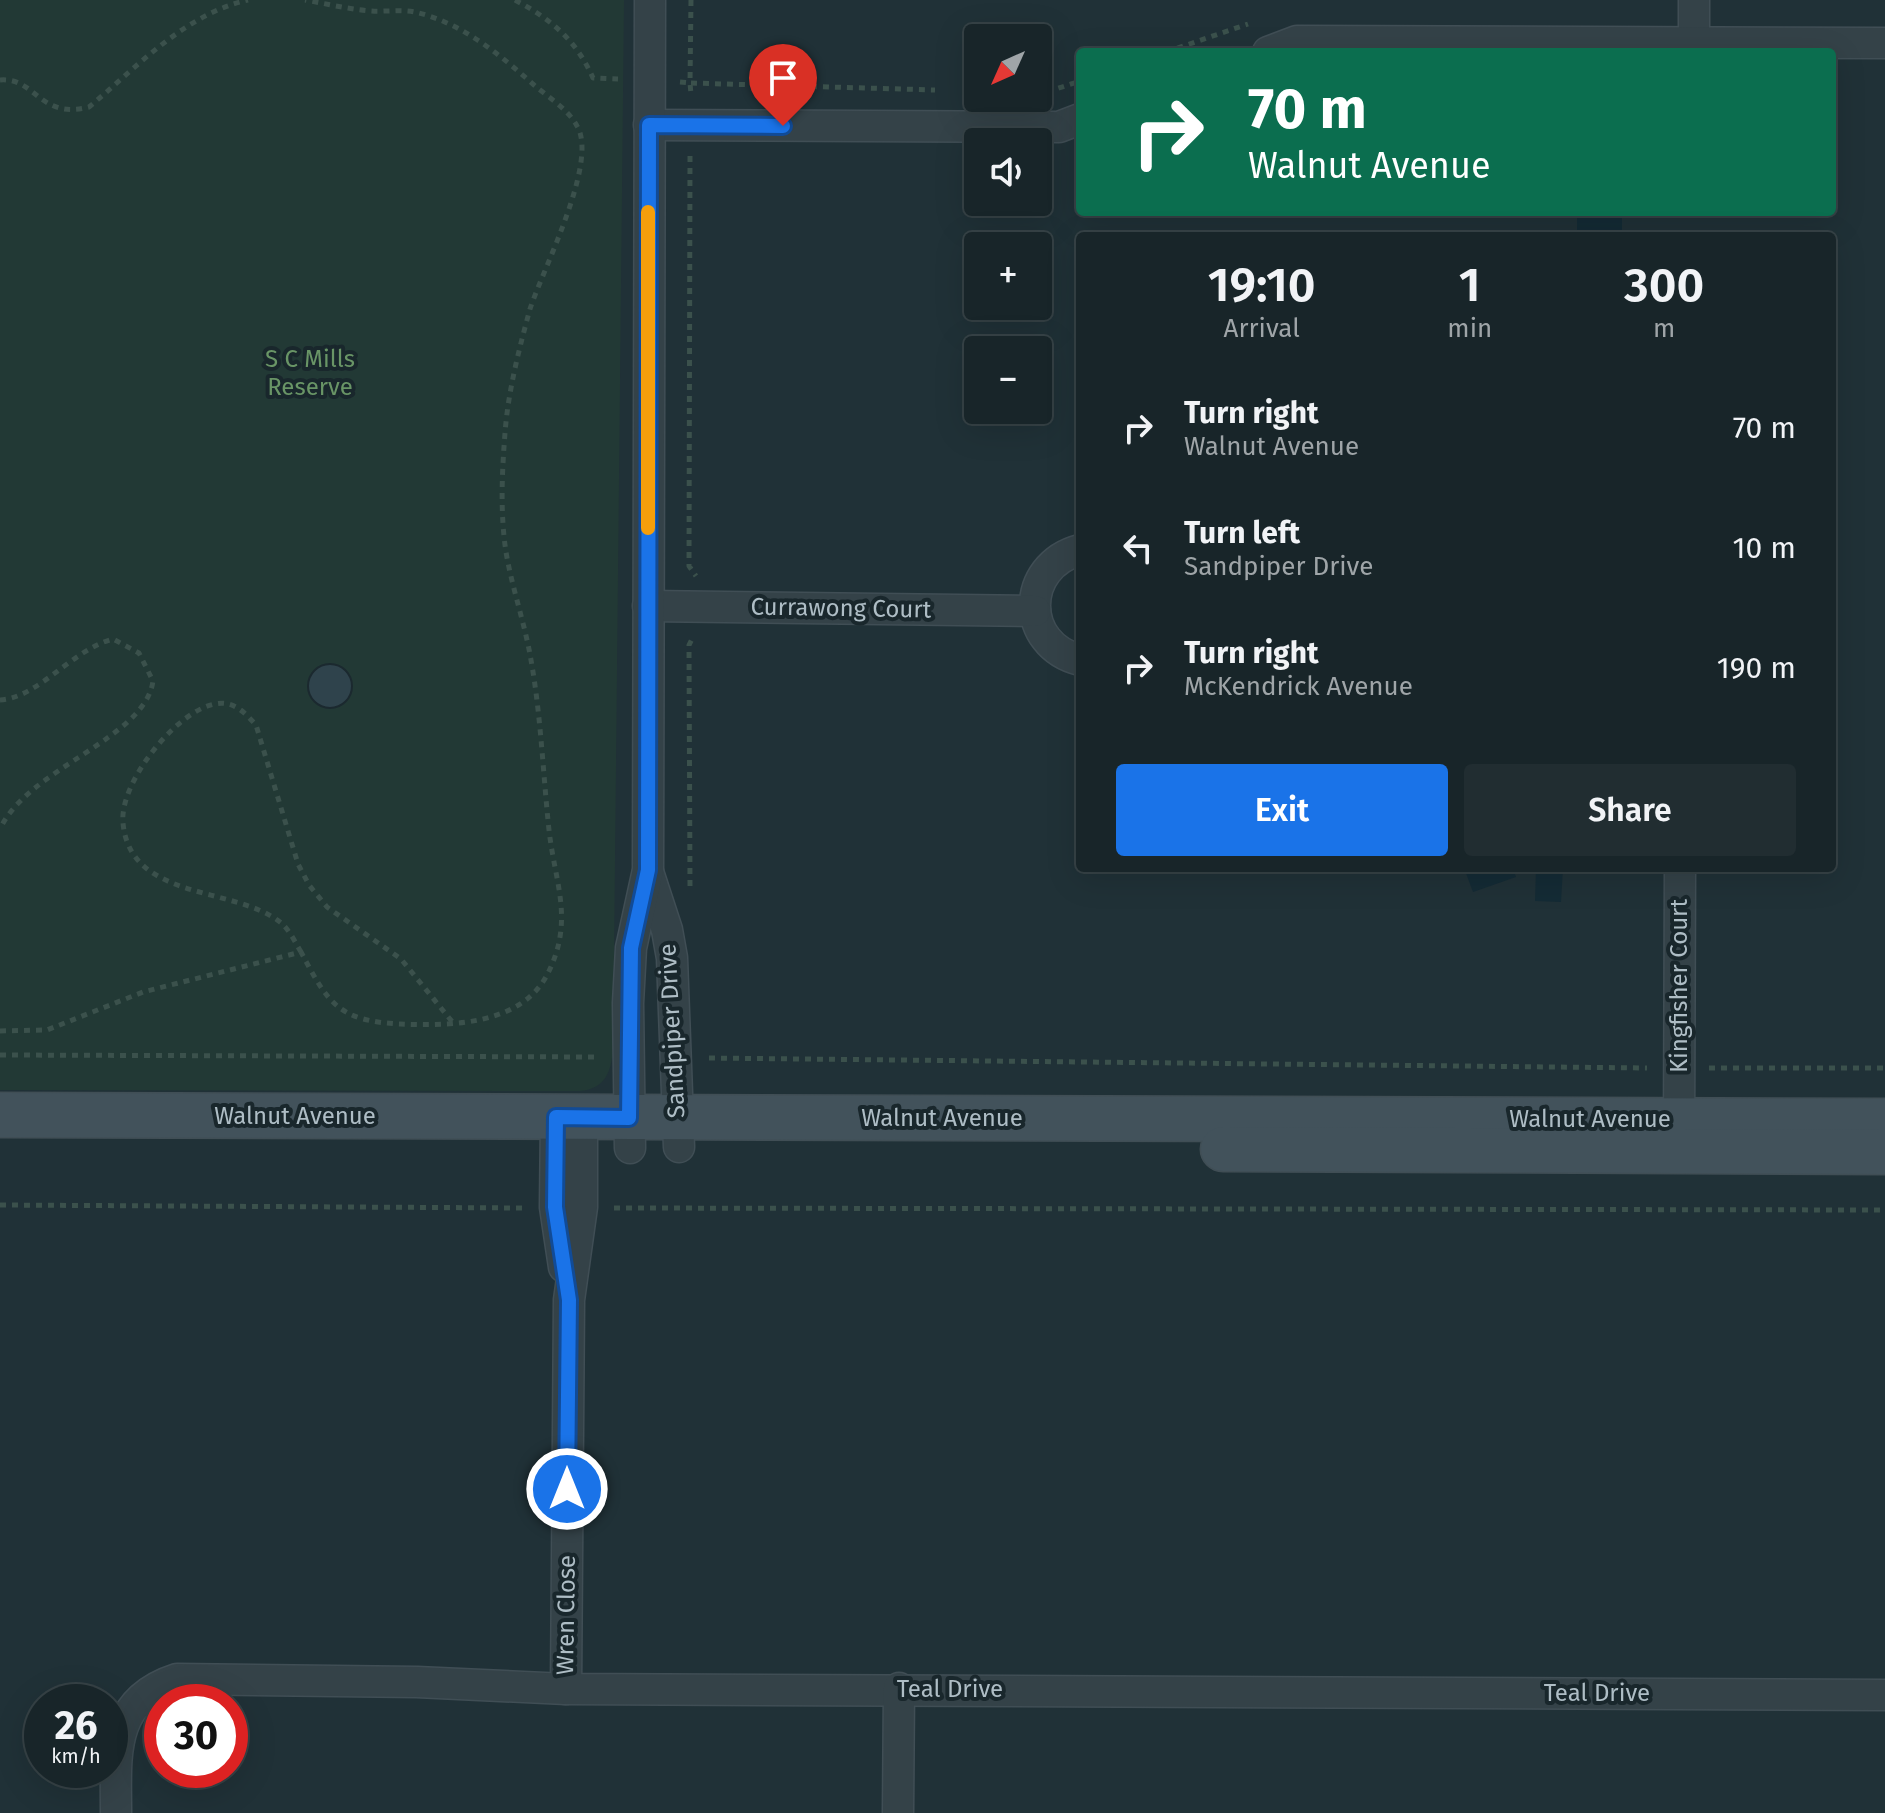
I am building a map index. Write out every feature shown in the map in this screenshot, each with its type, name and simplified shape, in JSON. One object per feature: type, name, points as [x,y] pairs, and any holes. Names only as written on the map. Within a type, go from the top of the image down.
[{"type":"street","name":"Sandpiper Drive","points":[[630,1133],[631,948],[648,870],[650,0]]},
{"type":"street","points":[[1694,0],[1694,43]]},
{"type":"street","points":[[1279,48],[1297,41],[1885,43]]},
{"type":"street","points":[[649,125],[1059,127],[1076,121]]},
{"type":"street","points":[[1076,552],[1051,564],[1043,574],[1036,592],[1035,611],[1044,637],[1058,651],[1076,658]]},
{"type":"street","name":"Currawong Court","points":[[648,606],[1035,611]]},
{"type":"street","name":"Sandpiper Drive","points":[[648,870],[667,930],[672,958],[677,1132]]},
{"type":"street","name":"Kingfisher Court","points":[[1679,1136],[1680,872]]},
{"type":"street","name":"Walnut Avenue","points":[[0,1115],[630,1133],[1679,1136],[1885,1152]]},
{"type":"street","name":"Walnut Avenue","points":[[1679,1136],[1885,1121]]},
{"type":"street","name":"Walnut Avenue","points":[[0,1145],[569,1132]]},
{"type":"street","name":"Wren Close","points":[[566,1689],[569,1132]]},
{"type":"street","name":"Teal Drive","points":[[116,1813],[116,1753],[124,1721],[147,1693],[177,1679],[417,1682],[566,1689],[899,1688],[1885,1695]]},
{"type":"street","points":[[898,1813],[899,1688]]},
{"type":"path","points":[[0,80],[22,84],[49,107],[73,111],[89,107],[164,43],[226,5],[248,0]]},
{"type":"path","points":[[305,0],[374,12],[414,12],[468,33],[500,54],[568,114],[582,139],[566,223],[531,306],[513,377],[505,430],[503,484],[506,552],[532,662],[550,835],[564,917],[546,976],[529,995],[511,1008],[454,1024],[386,1024],[350,1017],[324,997],[301,952],[281,923],[261,911],[155,875],[130,844],[123,824],[124,801],[132,777],[162,742],[195,712],[215,704],[230,704],[243,711],[256,725],[298,864],[309,885],[327,907],[401,959],[454,1024]]},
{"type":"path","points":[[515,0],[560,28],[581,50],[593,78],[946,90]]},
{"type":"path","points":[[690,83],[691,0]]},
{"type":"path","points":[[1052,89],[1076,82]]},
{"type":"path","points":[[0,700],[16,696],[97,643],[113,639],[139,653],[153,681],[144,708],[26,795],[0,829]]},
{"type":"path","points":[[0,1031],[47,1030],[143,992],[301,952]]},
{"type":"path","points":[[0,1055],[629,1059]]},
{"type":"path","points":[[695,1058],[1885,1068]]},
{"type":"path","points":[[0,1205],[1885,1210]]},
{"type":"green space","name":"S C Mills Reserve","points":[[0,0],[624,0],[613,1050],[608,1072],[595,1087],[580,1091],[0,1090]]},
{"type":"water","points":[[1577,216],[1622,216],[1622,232],[1577,232]]},
{"type":"water","points":[[1466,872],[1514,872],[1516,877],[1473,892]]},
{"type":"water","points":[[1536,872],[1563,872],[1561,902],[1535,901]]},
{"type":"building","points":[[330,664],[345,671],[352,686],[345,701],[330,708],[315,701],[308,686],[315,671]]},
{"type":"slow traffic","points":[[648,212],[648,528]]},
{"type":"route","points":[[567,1489],[569,1300],[555,1207],[556,1117],[629,1118],[631,948],[648,870],[649,125],[783,126]]}]
